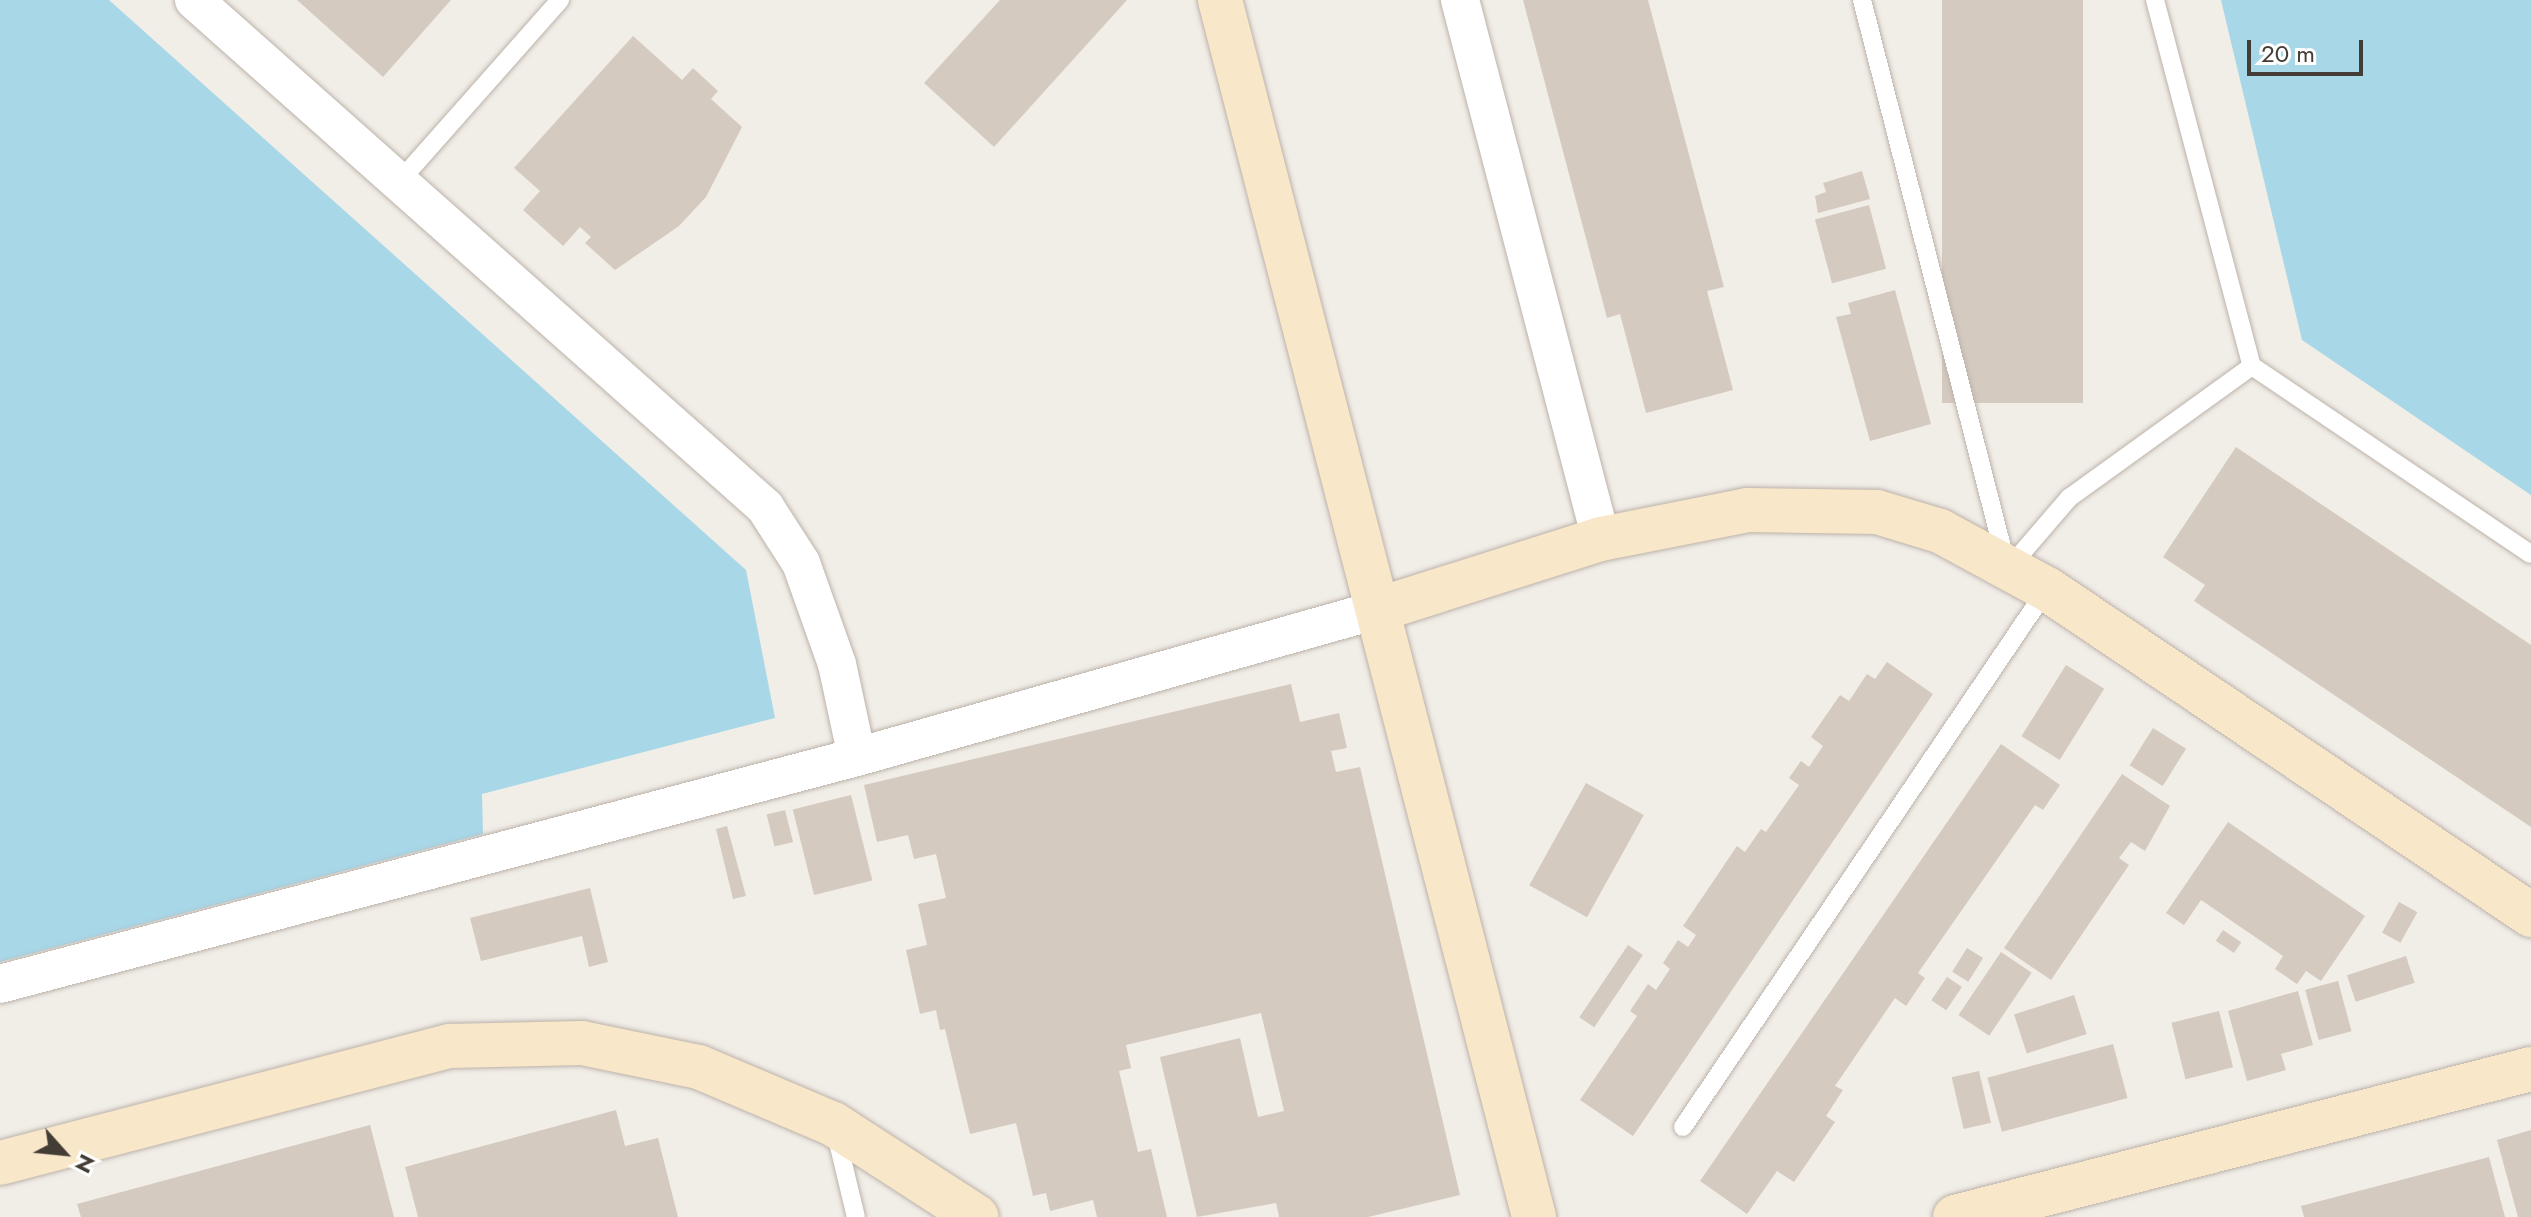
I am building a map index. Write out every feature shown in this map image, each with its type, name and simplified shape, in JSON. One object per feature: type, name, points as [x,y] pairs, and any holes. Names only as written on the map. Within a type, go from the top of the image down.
[{"type":"street","points":[[194,0],[765,507],[801,563],[837,664],[857,757]]},
{"type":"street","points":[[1220,0],[1380,609],[1534,1217]]},
{"type":"street","points":[[1460,0],[1601,539]]},
{"type":"street","points":[[0,984],[857,757],[1380,609],[1601,539],[1747,510],[1877,512],[1940,531],[2047,589],[2531,915]]},
{"type":"street","points":[[0,1163],[450,1046],[582,1043],[699,1067],[833,1124],[977,1217]]},
{"type":"street","points":[[1955,1217],[2531,1069]]},
{"type":"lane","points":[[399,182],[560,0]]},
{"type":"lane","points":[[1862,0],[2008,569]]},
{"type":"lane","points":[[2155,0],[2252,366],[2531,554]]},
{"type":"lane","points":[[2008,569],[2069,498],[2252,366]]},
{"type":"lane","points":[[1683,1127],[2047,589]]},
{"type":"lane","points":[[833,1124],[856,1217]]},
{"type":"water","points":[[0,0],[109,0],[746,570],[775,718],[482,794],[483,834],[0,962]]},
{"type":"water","points":[[2221,0],[2531,0],[2531,495],[2302,340]]},
{"type":"building","points":[[297,0],[451,0],[383,77]]},
{"type":"building","points":[[1000,0],[1127,0],[994,147],[924,83]]},
{"type":"building","points":[[1523,0],[1648,0],[1724,287],[1707,291],[1733,390],[1646,413],[1620,314],[1607,318]]},
{"type":"building","points":[[1942,0],[2083,0],[2083,403],[1942,403]]},
{"type":"building","points":[[633,36],[682,80],[693,68],[718,91],[711,99],[742,127],[706,197],[679,226],[615,270],[585,243],[591,237],[580,227],[563,246],[523,210],[540,191],[514,168]]},
{"type":"building","points":[[1862,171],[1870,199],[1818,213],[1815,196],[1826,192],[1823,183]]},
{"type":"building","points":[[1869,205],[1886,269],[1832,283],[1815,219]]},
{"type":"building","points":[[1895,290],[1931,424],[1870,441],[1836,317],[1851,314],[1848,303]]},
{"type":"building","points":[[2236,447],[2531,645],[2531,827],[2194,601],[2205,585],[2163,557]]},
{"type":"building","points":[[1887,662],[1933,694],[1633,1136],[1580,1100],[1637,1016],[1630,1011],[1648,984],[1656,990],[1670,969],[1663,963],[1678,940],[1688,947],[1696,935],[1683,926],[1737,846],[1745,852],[1761,829],[1766,832],[1799,785],[1789,778],[1801,761],[1809,767],[1823,746],[1811,737],[1840,695],[1849,701],[1867,674],[1875,679]]},
{"type":"building","points":[[2066,665],[2104,689],[2060,760],[2021,736]]},
{"type":"building","points":[[1291,684],[1300,722],[1339,713],[1347,748],[1331,751],[1336,772],[1360,767],[1460,1195],[1368,1217],[1279,1217],[1276,1203],[1197,1217],[1160,1057],[1240,1038],[1258,1117],[1284,1111],[1261,1013],[1126,1045],[1131,1068],[1119,1071],[1138,1152],[1151,1149],[1167,1217],[1097,1217],[1093,1200],[1050,1211],[1046,1193],[1033,1196],[1016,1123],[970,1134],[945,1029],[940,1030],[936,1010],[920,1014],[906,950],[927,945],[918,904],[946,898],[936,854],[914,859],[908,835],[877,842],[864,785]]},
{"type":"building","points":[[2153,728],[2186,749],[2163,786],[2130,765]]},
{"type":"building","points":[[2001,744],[2060,785],[2043,810],[2035,805],[1918,973],[1925,978],[1906,1006],[1895,998],[1835,1086],[1843,1090],[1826,1116],[1835,1122],[1794,1182],[1777,1171],[1747,1214],[1700,1181]]},
{"type":"building","points":[[2122,774],[2170,806],[2145,851],[2131,842],[2119,858],[2129,865],[2051,980],[2004,948]]},
{"type":"building","points":[[1586,783],[1644,815],[1587,917],[1529,885]]},
{"type":"building","points":[[851,795],[872,880],[814,895],[793,810]]},
{"type":"building","points":[[785,810],[793,842],[775,847],[767,815]]},
{"type":"building","points":[[2228,822],[2365,916],[2321,981],[2306,971],[2297,984],[2275,969],[2283,956],[2201,900],[2184,925],[2166,913]]},
{"type":"building","points":[[727,826],[746,896],[733,899],[716,829]]},
{"type":"building","points":[[590,888],[608,962],[589,967],[582,936],[481,961],[470,918]]},
{"type":"building","points":[[2399,902],[2417,912],[2400,943],[2382,933]]},
{"type":"building","points":[[2223,930],[2241,942],[2234,953],[2216,941]]},
{"type":"building","points":[[1628,945],[1643,955],[1594,1027],[1579,1017]]},
{"type":"building","points":[[1967,948],[1983,958],[1968,982],[1952,972]]},
{"type":"building","points":[[2001,952],[2032,973],[1989,1036],[1959,1015]]},
{"type":"building","points":[[2406,956],[2415,983],[2356,1002],[2347,975]]},
{"type":"building","points":[[1947,977],[1962,987],[1946,1010],[1931,1000]]},
{"type":"building","points":[[2338,981],[2351,1031],[2319,1040],[2305,990]]},
{"type":"building","points":[[2298,991],[2313,1045],[2281,1054],[2286,1070],[2247,1081],[2228,1011]]},
{"type":"building","points":[[2074,995],[2087,1034],[2027,1053],[2014,1014]]},
{"type":"building","points":[[2219,1011],[2233,1067],[2185,1079],[2171,1023]]},
{"type":"building","points":[[2113,1044],[2127,1098],[2002,1132],[1987,1078]]},
{"type":"building","points":[[1979,1071],[1991,1123],[1964,1129],[1952,1077]]},
{"type":"building","points":[[616,1110],[625,1146],[658,1138],[678,1217],[418,1217],[405,1167]]},
{"type":"building","points":[[370,1125],[394,1217],[81,1217],[77,1204]]},
{"type":"building","points":[[2531,1130],[2531,1217],[2518,1217],[2497,1140]]},
{"type":"building","points":[[2489,1157],[2505,1217],[2304,1217],[2301,1206]]}]
